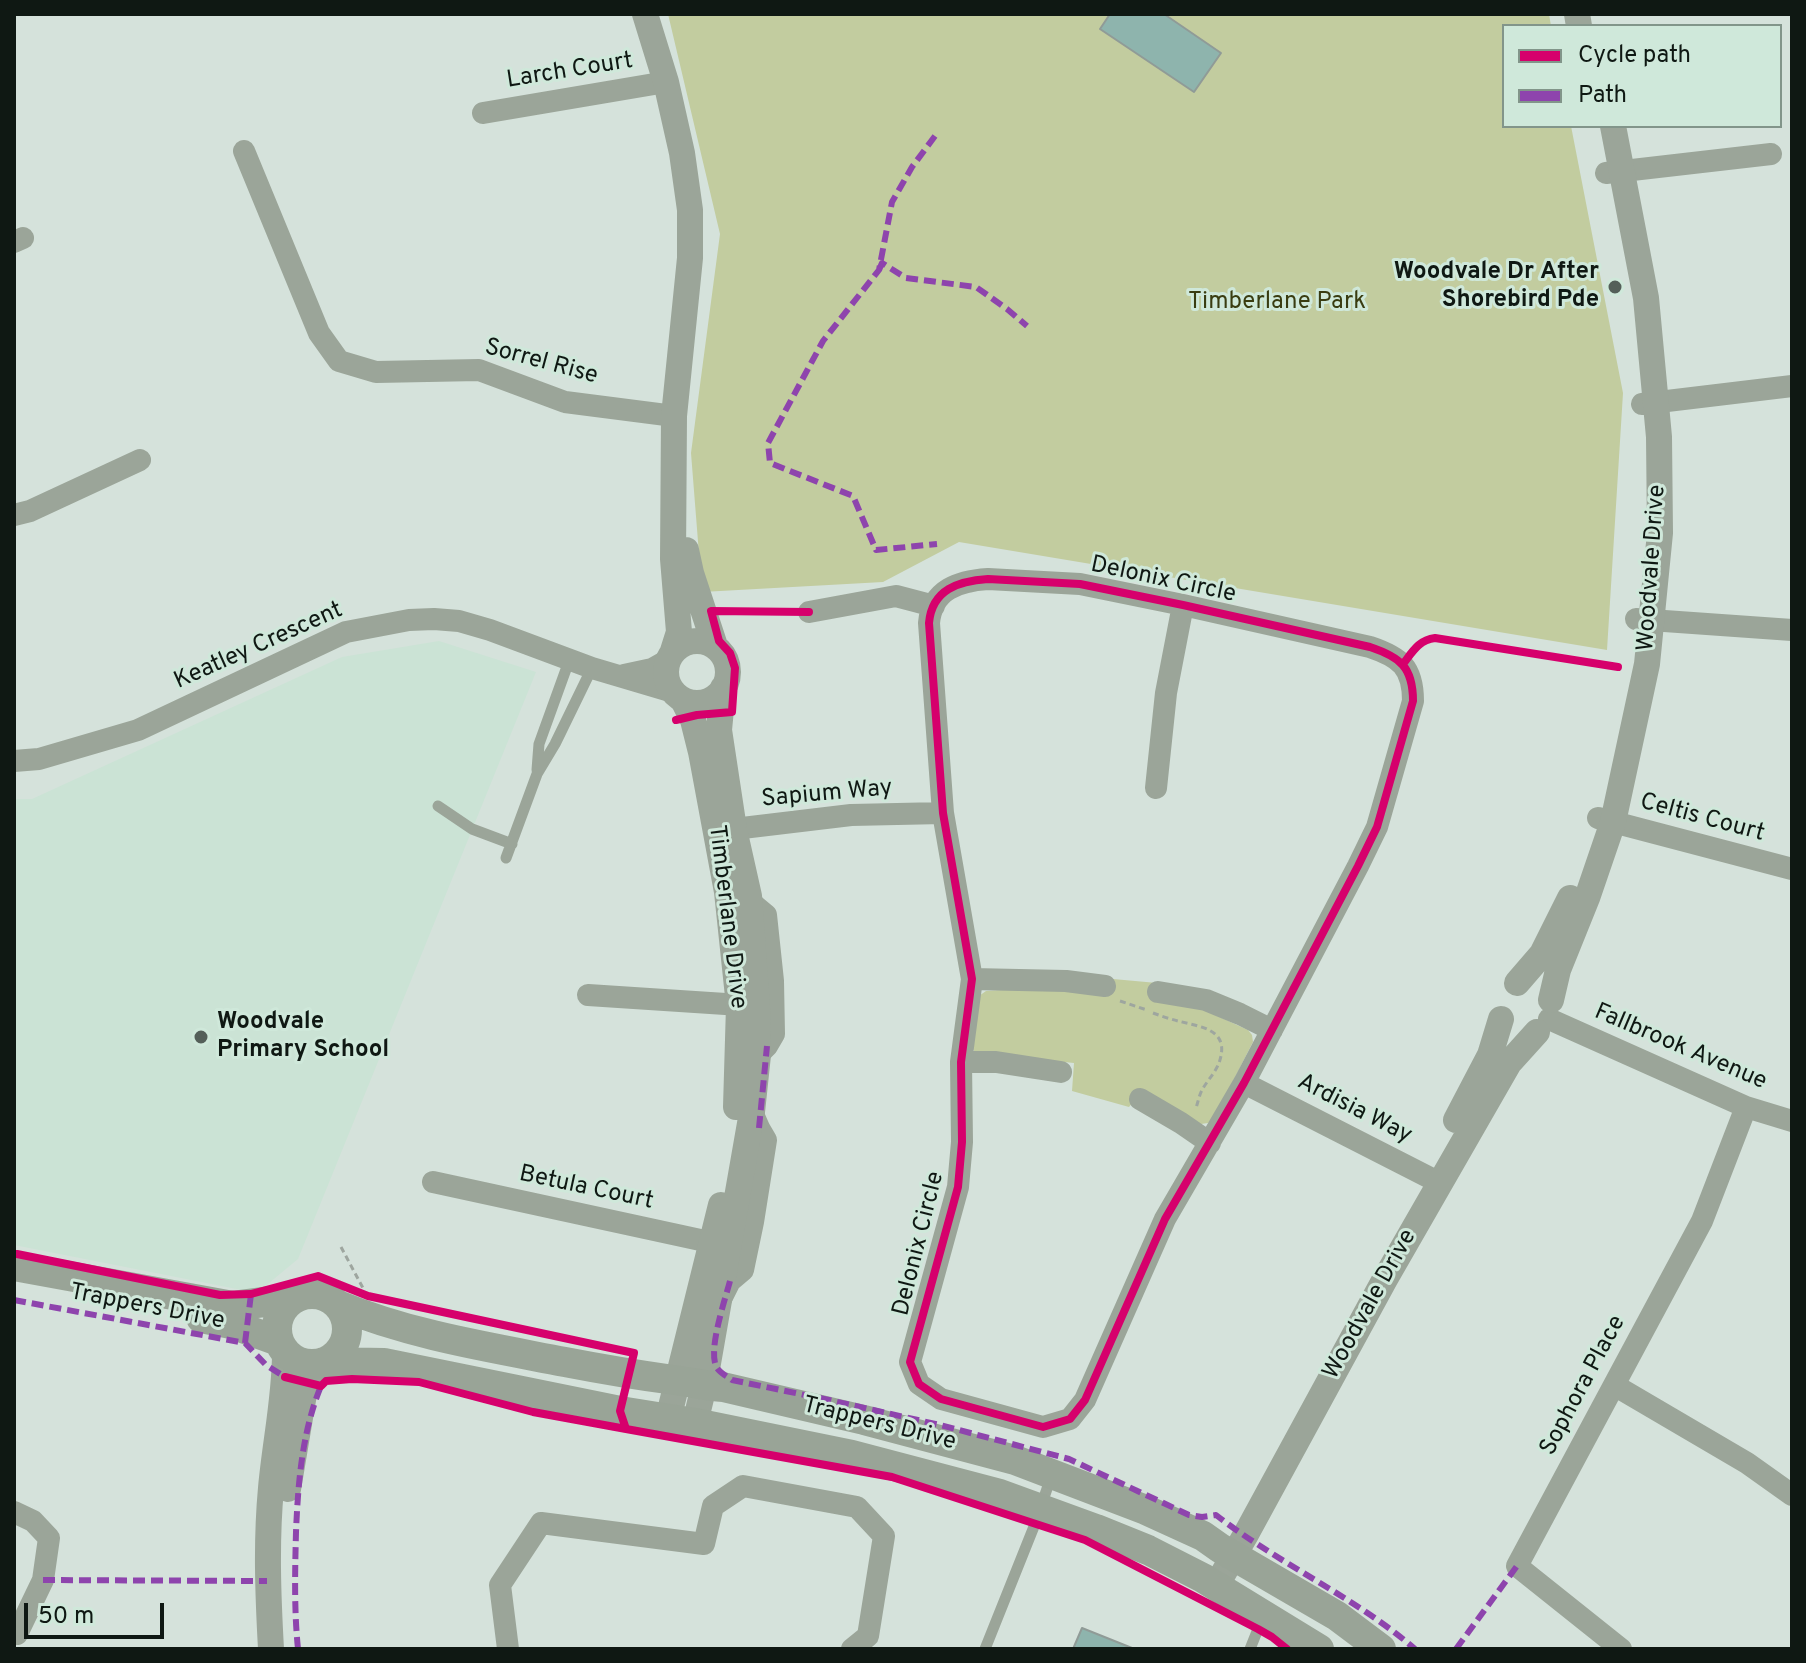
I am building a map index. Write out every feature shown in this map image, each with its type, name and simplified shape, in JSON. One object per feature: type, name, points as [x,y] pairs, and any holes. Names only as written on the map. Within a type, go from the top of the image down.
[{"type":"main road","name":"Trappers Drive","points":[[14,1266],[233,1306],[295,1298]]},
{"type":"main road","name":"Trappers Drive","points":[[14,1282],[231,1324],[282,1347]]},
{"type":"main road","points":[[306,1294],[347,1298],[344,1344],[336,1355],[322,1363],[298,1362],[282,1347],[276,1329],[278,1317],[295,1298],[306,1294]]},
{"type":"main road","name":"Trappers Drive","points":[[347,1298],[374,1320],[435,1337],[630,1374],[723,1387],[1015,1460],[1146,1510],[1203,1536],[1337,1616],[1381,1649]]},
{"type":"main road","name":"Trappers Drive","points":[[322,1363],[384,1363],[852,1455],[1000,1494],[1148,1550],[1209,1582],[1319,1649]]},
{"type":"street","points":[[645,14],[666,82],[682,153],[690,210],[690,258],[674,416],[673,559],[679,632],[666,677],[678,696],[691,703],[701,703],[718,695],[723,688],[727,679],[726,661],[715,646],[691,573],[675,492]]},
{"type":"street","name":"Larch Court","points":[[483,113],[666,82]]},
{"type":"street","name":"Woodvale Drive","points":[[1598,128],[1614,172]]},
{"type":"street","name":"Woodvale Drive","points":[[1209,1582],[1331,1354],[1433,1179],[1509,1063],[1546,1017],[1558,970],[1587,898],[1606,820],[1631,662],[1644,619],[1649,403],[1630,300],[1614,172],[1613,128]]},
{"type":"street","name":"Sorrel Rise","points":[[244,151],[319,333],[339,361],[376,372],[479,370],[565,402],[674,416]]},
{"type":"street","points":[[1614,172],[1771,154]]},
{"type":"street","points":[[1649,403],[1792,386]]},
{"type":"street","points":[[14,515],[30,511],[140,460]]},
{"type":"street","name":"Delonix Circle","points":[[988,579],[1080,584],[1183,605],[1383,651],[1403,664],[1413,687],[1413,701],[1377,827],[1358,866],[1244,1083],[1202,1138],[1085,1400],[1070,1419],[1043,1427],[941,1399],[919,1384],[910,1362],[958,1187],[962,1142],[961,1062],[972,979],[943,813],[929,637],[930,614],[948,589],[957,583],[988,579]]},
{"type":"street","points":[[809,612],[896,596],[934,606]]},
{"type":"street","points":[[1156,788],[1166,693],[1183,605]]},
{"type":"street","name":"Keatley Crescent","points":[[14,761],[39,759],[138,730],[346,632],[422,619],[459,621],[678,696]]},
{"type":"street","points":[[1644,619],[1792,630]]},
{"type":"street","points":[[618,676],[652,669],[680,645],[688,642],[698,641],[715,646]]},
{"type":"street","name":"Timberlane Drive","points":[[682,1421],[752,1112],[758,1055],[727,892],[719,730],[723,688]]},
{"type":"street","name":"Timberlane Drive","points":[[678,696],[693,720],[725,831],[749,896],[766,915],[775,1008],[774,1034],[758,1055]]},
{"type":"street","name":"Sapium Way","points":[[725,831],[851,815],[943,813]]},
{"type":"street","name":"Woodvale Drive","points":[[1517,983],[1542,954],[1606,820]]},
{"type":"street","name":"Celtis Court","points":[[1606,820],[1792,869]]},
{"type":"street","name":"Timberlane Drive","points":[[719,1304],[725,1187],[748,1006],[749,896]]},
{"type":"street","points":[[972,979],[1066,981],[1107,993]]},
{"type":"street","points":[[1517,983],[1534,983],[1547,993],[1546,1017],[1520,1034],[1512,1031],[1501,1019],[1499,1011],[1503,994],[1517,983]]},
{"type":"street","points":[[1158,992],[1206,1000],[1272,1030]]},
{"type":"street","points":[[588,995],[748,1006]]},
{"type":"street","name":"Fallbrook Avenue","points":[[1546,1017],[1746,1107],[1792,1121]]},
{"type":"street","name":"Woodvale Drive","points":[[1433,1179],[1490,1055],[1501,1019]]},
{"type":"street","points":[[961,1062],[996,1062],[1061,1072]]},
{"type":"street","name":"Ardisia Way","points":[[1244,1083],[1433,1179]]},
{"type":"street","points":[[1140,1099],[1202,1138]]},
{"type":"street","name":"Sophora Place","points":[[1621,1649],[1517,1566],[1702,1221],[1746,1107]]},
{"type":"street","name":"Timberlane Drive","points":[[691,1383],[726,1287],[743,1270],[766,1140],[752,1112]]},
{"type":"street","name":"Betula Court","points":[[433,1182],[720,1244]]},
{"type":"street","points":[[271,1649],[267,1581],[271,1488],[285,1377],[282,1347]]},
{"type":"street","points":[[288,1649],[284,1580],[288,1490],[306,1382],[322,1363]]},
{"type":"street","points":[[1614,1385],[1747,1463],[1792,1495]]},
{"type":"street","points":[[508,1649],[500,1585],[541,1523],[704,1544],[713,1506],[743,1486],[857,1507],[884,1536],[868,1636],[852,1649]]},
{"type":"street","points":[[14,1512],[33,1521],[49,1538],[43,1580],[17,1634]]},
{"type":"lane","points":[[537,774],[539,744],[569,661]]},
{"type":"lane","points":[[506,858],[537,774],[592,668]]},
{"type":"lane","points":[[438,806],[472,829],[512,844]]},
{"type":"lane","points":[[985,1649],[1052,1474]]},
{"type":"lane","points":[[1250,1649],[1267,1617]]},
{"type":"path","points":[[1107,993],[1167,1018],[1204,1027],[1213,1031],[1219,1039],[1222,1051],[1218,1064],[1202,1089],[1196,1108],[1202,1138]]},
{"type":"path","points":[[341,1247],[368,1296],[347,1298]]},
{"type":"shaded area","name":"Woodvale Primary School","points":[[439,641],[536,672],[298,1259],[257,1293],[14,1245],[14,799],[32,799],[342,657]]},
{"type":"green space","name":"Timberlane Park","points":[[668,14],[1549,14],[1551,24],[1502,24],[1502,128],[1571,128],[1623,393],[1607,650],[959,542],[883,582],[702,592],[691,453],[720,234]]},
{"type":"green space","points":[[1113,979],[1157,983],[1200,1008],[1248,1030],[1252,1035],[1253,1042],[1214,1118],[1208,1123],[1201,1124],[1141,1092],[1129,1107],[1072,1091],[1074,1063],[975,1053],[972,1047],[979,996],[986,991],[1050,987],[1110,995]]},
{"type":"building","points":[[1110,14],[1164,14],[1221,53],[1194,92],[1100,29]]},
{"type":"building","points":[[1082,1628],[1132,1648],[1132,1649],[1073,1649]]},
{"type":"marked path","points":[[935,136],[892,202],[879,270],[823,341],[768,443],[770,463],[853,496],[876,550],[937,544]]},
{"type":"marked path","points":[[879,270],[882,263],[906,278],[976,287],[1027,326]]},
{"type":"marked path","points":[[759,1128],[767,1046]]},
{"type":"marked path","points":[[730,1281],[718,1326],[714,1360],[717,1368],[732,1380],[940,1425],[1069,1459],[1189,1515],[1216,1515],[1367,1613],[1415,1649]]},
{"type":"marked path","points":[[245,1343],[251,1294]]},
{"type":"marked path","points":[[14,1300],[245,1343],[266,1365],[285,1377]]},
{"type":"marked path","points":[[298,1649],[295,1590],[298,1495],[305,1439],[321,1386]]},
{"type":"marked path","points":[[1456,1649],[1517,1566]]},
{"type":"marked path","points":[[43,1580],[267,1581]]},
{"type":"cycle path","points":[[988,579],[1080,584],[1370,647],[1403,665],[1410,680],[1413,701],[1377,827],[1358,866],[1244,1083],[1165,1219],[1085,1400],[1070,1419],[1043,1427],[941,1399],[919,1384],[910,1362],[958,1187],[962,1142],[961,1062],[972,979],[943,813],[929,623],[935,602],[949,589],[988,579]]},
{"type":"cycle path","points":[[676,720],[732,712],[735,668],[730,653],[719,641],[711,611],[809,612]]},
{"type":"cycle path","points":[[1403,664],[1420,644],[1435,638],[1618,667]]},
{"type":"cycle path","points":[[17,1254],[220,1295],[251,1294],[318,1276],[368,1296],[634,1353],[620,1411],[626,1429],[892,1477],[1085,1540],[1258,1629],[1287,1649]]},
{"type":"cycle path","points":[[285,1377],[321,1386],[326,1381],[352,1379],[419,1382],[533,1412],[626,1429]]},
{"type":"place","name":"Woodvale Dr After Shorebird Pde","points":[[1615,287]]},
{"type":"place","name":"Woodvale Primary School","points":[[201,1037]]}]
